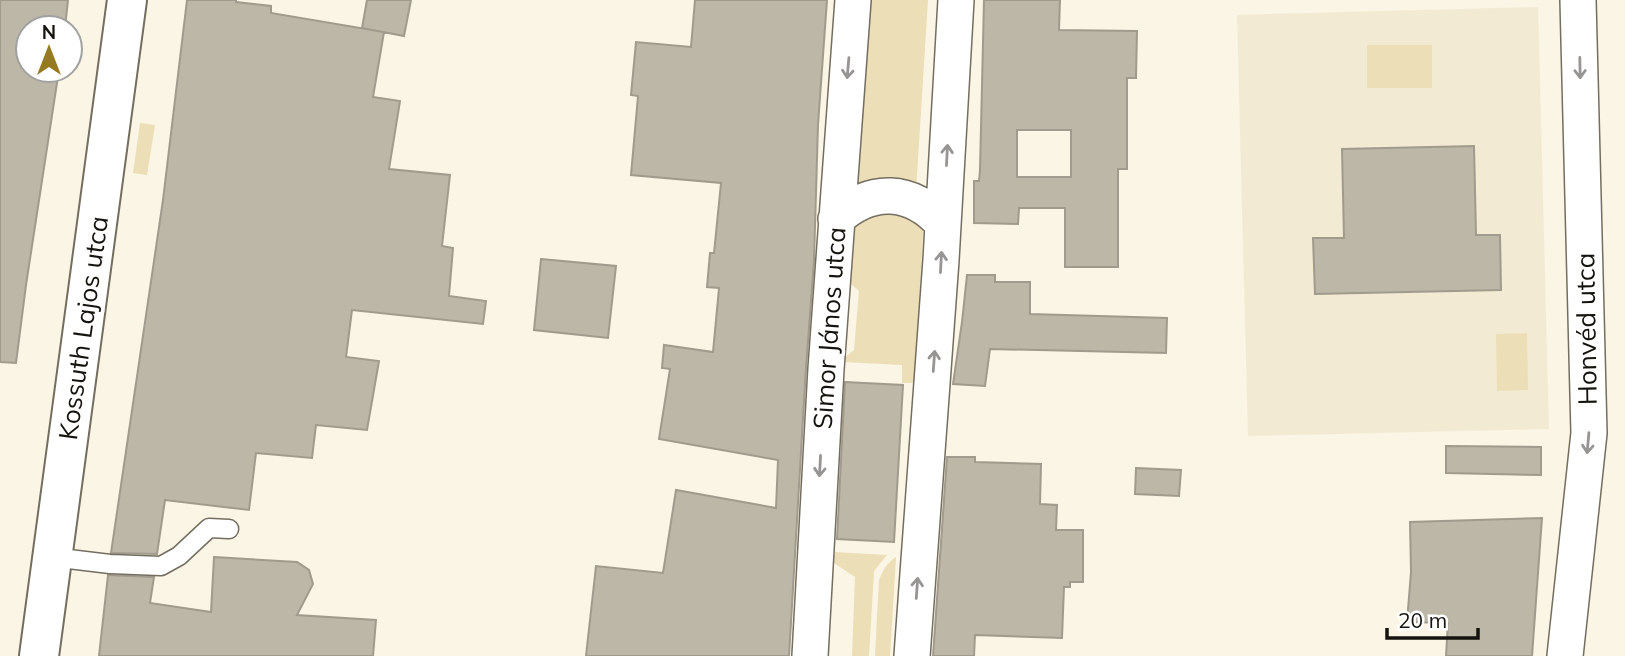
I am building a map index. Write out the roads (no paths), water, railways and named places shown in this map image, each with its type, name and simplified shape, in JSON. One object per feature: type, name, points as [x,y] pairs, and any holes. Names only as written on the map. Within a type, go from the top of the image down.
[{"type":"main road","name":"Kossuth Lajos utca","points":[[39,656],[127,0]]},
{"type":"street","name":"Simor János utca","points":[[810,656],[826,369],[853,0]]},
{"type":"street","points":[[912,656],[939,301],[956,0]]},
{"type":"street","name":"Honvéd utca","points":[[1565,656],[1589,433],[1578,0]]},
{"type":"street","points":[[836,219],[848,208],[862,201],[877,196],[893,196],[921,204],[943,224]]},
{"type":"lane","points":[[52,557],[110,564],[161,566],[179,556],[209,528],[229,529]]}]
